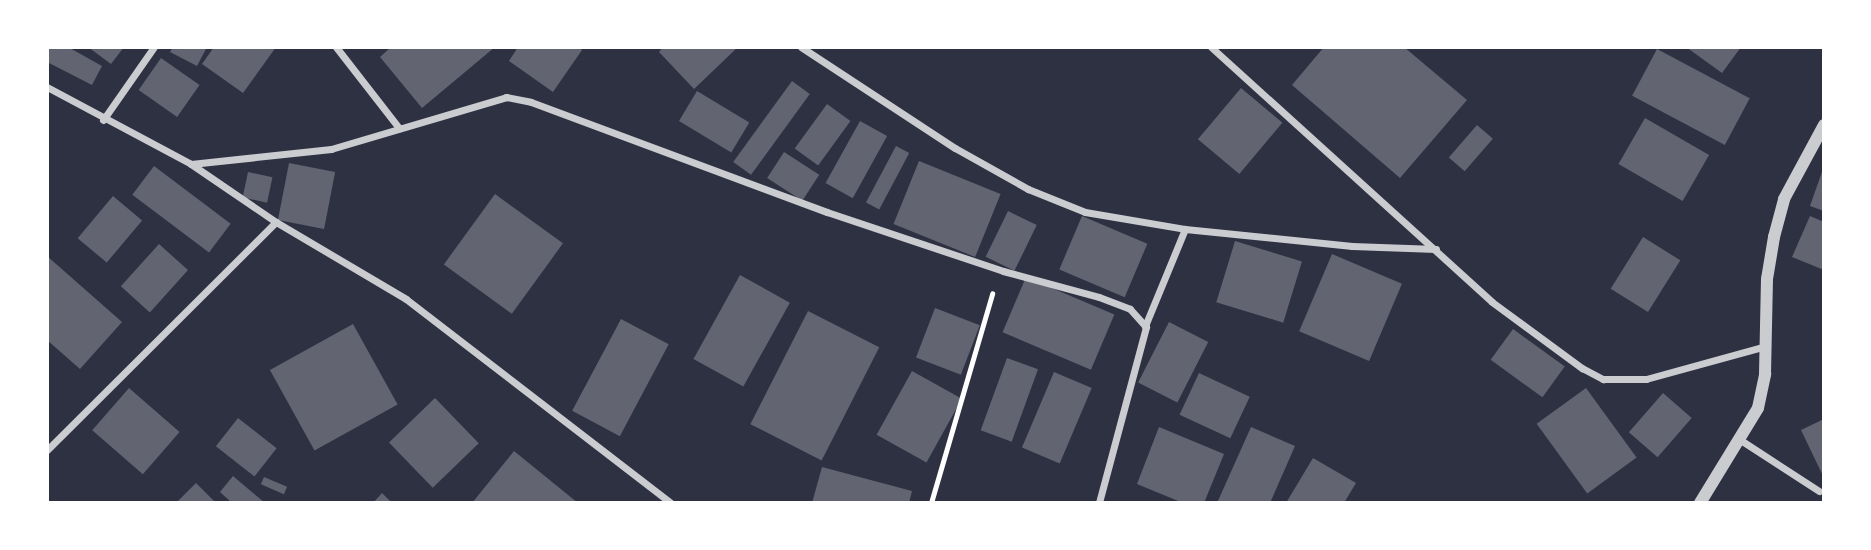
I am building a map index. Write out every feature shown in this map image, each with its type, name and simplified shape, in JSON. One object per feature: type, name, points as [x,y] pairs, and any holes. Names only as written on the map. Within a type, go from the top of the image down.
[{"type":"street","points":[[103,120],[154,47]]},
{"type":"street","points":[[336,47],[398,128]]},
{"type":"street","points":[[801,47],[878,101],[1028,189],[1085,212],[1185,229],[1352,246],[1436,249]]},
{"type":"street","points":[[1211,47],[1535,337],[1603,379],[1646,379],[1766,346]]},
{"type":"street","points":[[47,87],[103,120],[191,164],[276,222],[406,299],[671,503]]},
{"type":"street","points":[[191,164],[331,149],[506,97],[530,102],[827,212],[1003,271],[1120,305],[1146,326]]},
{"type":"street","points":[[1700,503],[1742,441],[1758,408],[1766,346],[1767,279],[1784,199],[1824,125]]},
{"type":"street","points":[[47,450],[276,222]]},
{"type":"street","points":[[1099,503],[1146,326],[1185,229]]},
{"type":"street","points":[[1742,441],[1819,491]]},
{"type":"path","points":[[931,503],[1003,271]]},
{"type":"building","points":[[47,47],[68,47],[102,66],[92,85],[47,62]]},
{"type":"building","points":[[88,47],[124,47],[111,64]]},
{"type":"building","points":[[173,47],[207,47],[197,66],[170,52]]},
{"type":"building","points":[[214,47],[276,47],[243,93],[202,64]]},
{"type":"building","points":[[391,47],[495,47],[422,108],[380,57]]},
{"type":"building","points":[[518,47],[579,47],[582,50],[553,92],[509,61]]},
{"type":"building","points":[[663,47],[738,47],[694,89],[659,52]]},
{"type":"building","points":[[1324,47],[1404,47],[1467,100],[1400,178],[1292,85]]},
{"type":"building","points":[[1686,47],[1741,47],[1722,73]]},
{"type":"building","points":[[1657,49],[1750,98],[1725,145],[1632,96]]},
{"type":"building","points":[[161,58],[200,85],[177,117],[139,90]]},
{"type":"building","points":[[792,81],[810,94],[751,175],[733,162]]},
{"type":"building","points":[[1241,88],[1282,123],[1239,174],[1198,139]]},
{"type":"building","points":[[697,91],[749,122],[731,152],[679,121]]},
{"type":"building","points":[[827,104],[850,121],[818,166],[795,148]]},
{"type":"building","points":[[1645,118],[1709,155],[1683,201],[1618,164]]},
{"type":"building","points":[[860,121],[887,136],[853,198],[826,183]]},
{"type":"building","points":[[1477,125],[1493,139],[1465,171],[1449,157]]},
{"type":"building","points":[[896,146],[909,153],[879,210],[866,203]]},
{"type":"building","points":[[784,152],[819,175],[802,201],[767,178]]},
{"type":"building","points":[[919,161],[1001,194],[975,257],[894,224]]},
{"type":"building","points":[[289,163],[335,172],[324,229],[278,220]]},
{"type":"building","points":[[154,166],[231,224],[209,253],[132,195]]},
{"type":"building","points":[[1824,169],[1824,211],[1810,206]]},
{"type":"building","points":[[248,172],[272,177],[267,203],[243,197]]},
{"type":"building","points":[[495,194],[563,243],[512,314],[444,264]]},
{"type":"building","points":[[113,196],[142,220],[107,263],[78,238]]},
{"type":"building","points":[[1008,211],[1037,225],[1014,271],[986,257]]},
{"type":"building","points":[[1082,216],[1147,244],[1125,297],[1059,269]]},
{"type":"building","points":[[1810,216],[1824,222],[1824,270],[1792,257]]},
{"type":"building","points":[[1643,237],[1680,260],[1648,312],[1611,289]]},
{"type":"building","points":[[1235,241],[1302,261],[1283,323],[1216,302]]},
{"type":"building","points":[[159,244],[188,270],[150,312],[121,286]]},
{"type":"building","points":[[1332,254],[1402,284],[1369,361],[1299,331]]},
{"type":"building","points":[[47,256],[122,322],[80,369],[47,340]]},
{"type":"building","points":[[740,275],[790,303],[743,387],[693,359]]},
{"type":"building","points":[[1026,277],[1114,315],[1091,370],[1003,332]]},
{"type":"building","points":[[935,308],[980,325],[961,375],[916,357]]},
{"type":"building","points":[[808,311],[879,347],[822,460],[750,424]]},
{"type":"building","points":[[621,319],[669,344],[620,436],[572,411]]},
{"type":"building","points":[[1169,322],[1208,342],[1177,403],[1138,383]]},
{"type":"building","points":[[353,324],[398,404],[315,451],[270,370]]},
{"type":"building","points":[[1513,329],[1565,367],[1542,397],[1491,360]]},
{"type":"building","points":[[1007,358],[1038,369],[1012,442],[981,430]]},
{"type":"building","points":[[912,371],[962,399],[926,462],[877,435]]},
{"type":"building","points":[[1054,372],[1092,388],[1060,464],[1022,447]]},
{"type":"building","points":[[1199,373],[1250,397],[1230,438],[1180,415]]},
{"type":"building","points":[[129,388],[180,432],[143,474],[92,430]]},
{"type":"building","points":[[1586,388],[1637,458],[1587,493],[1537,424]]},
{"type":"building","points":[[1663,393],[1692,418],[1658,457],[1629,432]]},
{"type":"building","points":[[435,398],[479,443],[433,488],[389,442]]},
{"type":"building","points":[[238,418],[277,448],[254,477],[216,446]]},
{"type":"building","points":[[1824,419],[1824,478],[1801,430]]},
{"type":"building","points":[[1159,427],[1224,454],[1204,503],[1183,503],[1137,484]]},
{"type":"building","points":[[1251,427],[1295,446],[1270,503],[1217,503]]},
{"type":"building","points":[[514,451],[578,503],[472,503]]},
{"type":"building","points":[[1313,458],[1356,483],[1344,503],[1286,503]]},
{"type":"building","points":[[822,467],[912,491],[909,503],[812,503]]},
{"type":"building","points":[[233,476],[265,503],[232,503],[220,492]]},
{"type":"building","points":[[264,477],[287,487],[284,494],[261,484]]},
{"type":"building","points":[[196,483],[216,503],[176,503]]},
{"type":"building","points":[[382,493],[392,503],[373,503]]}]
